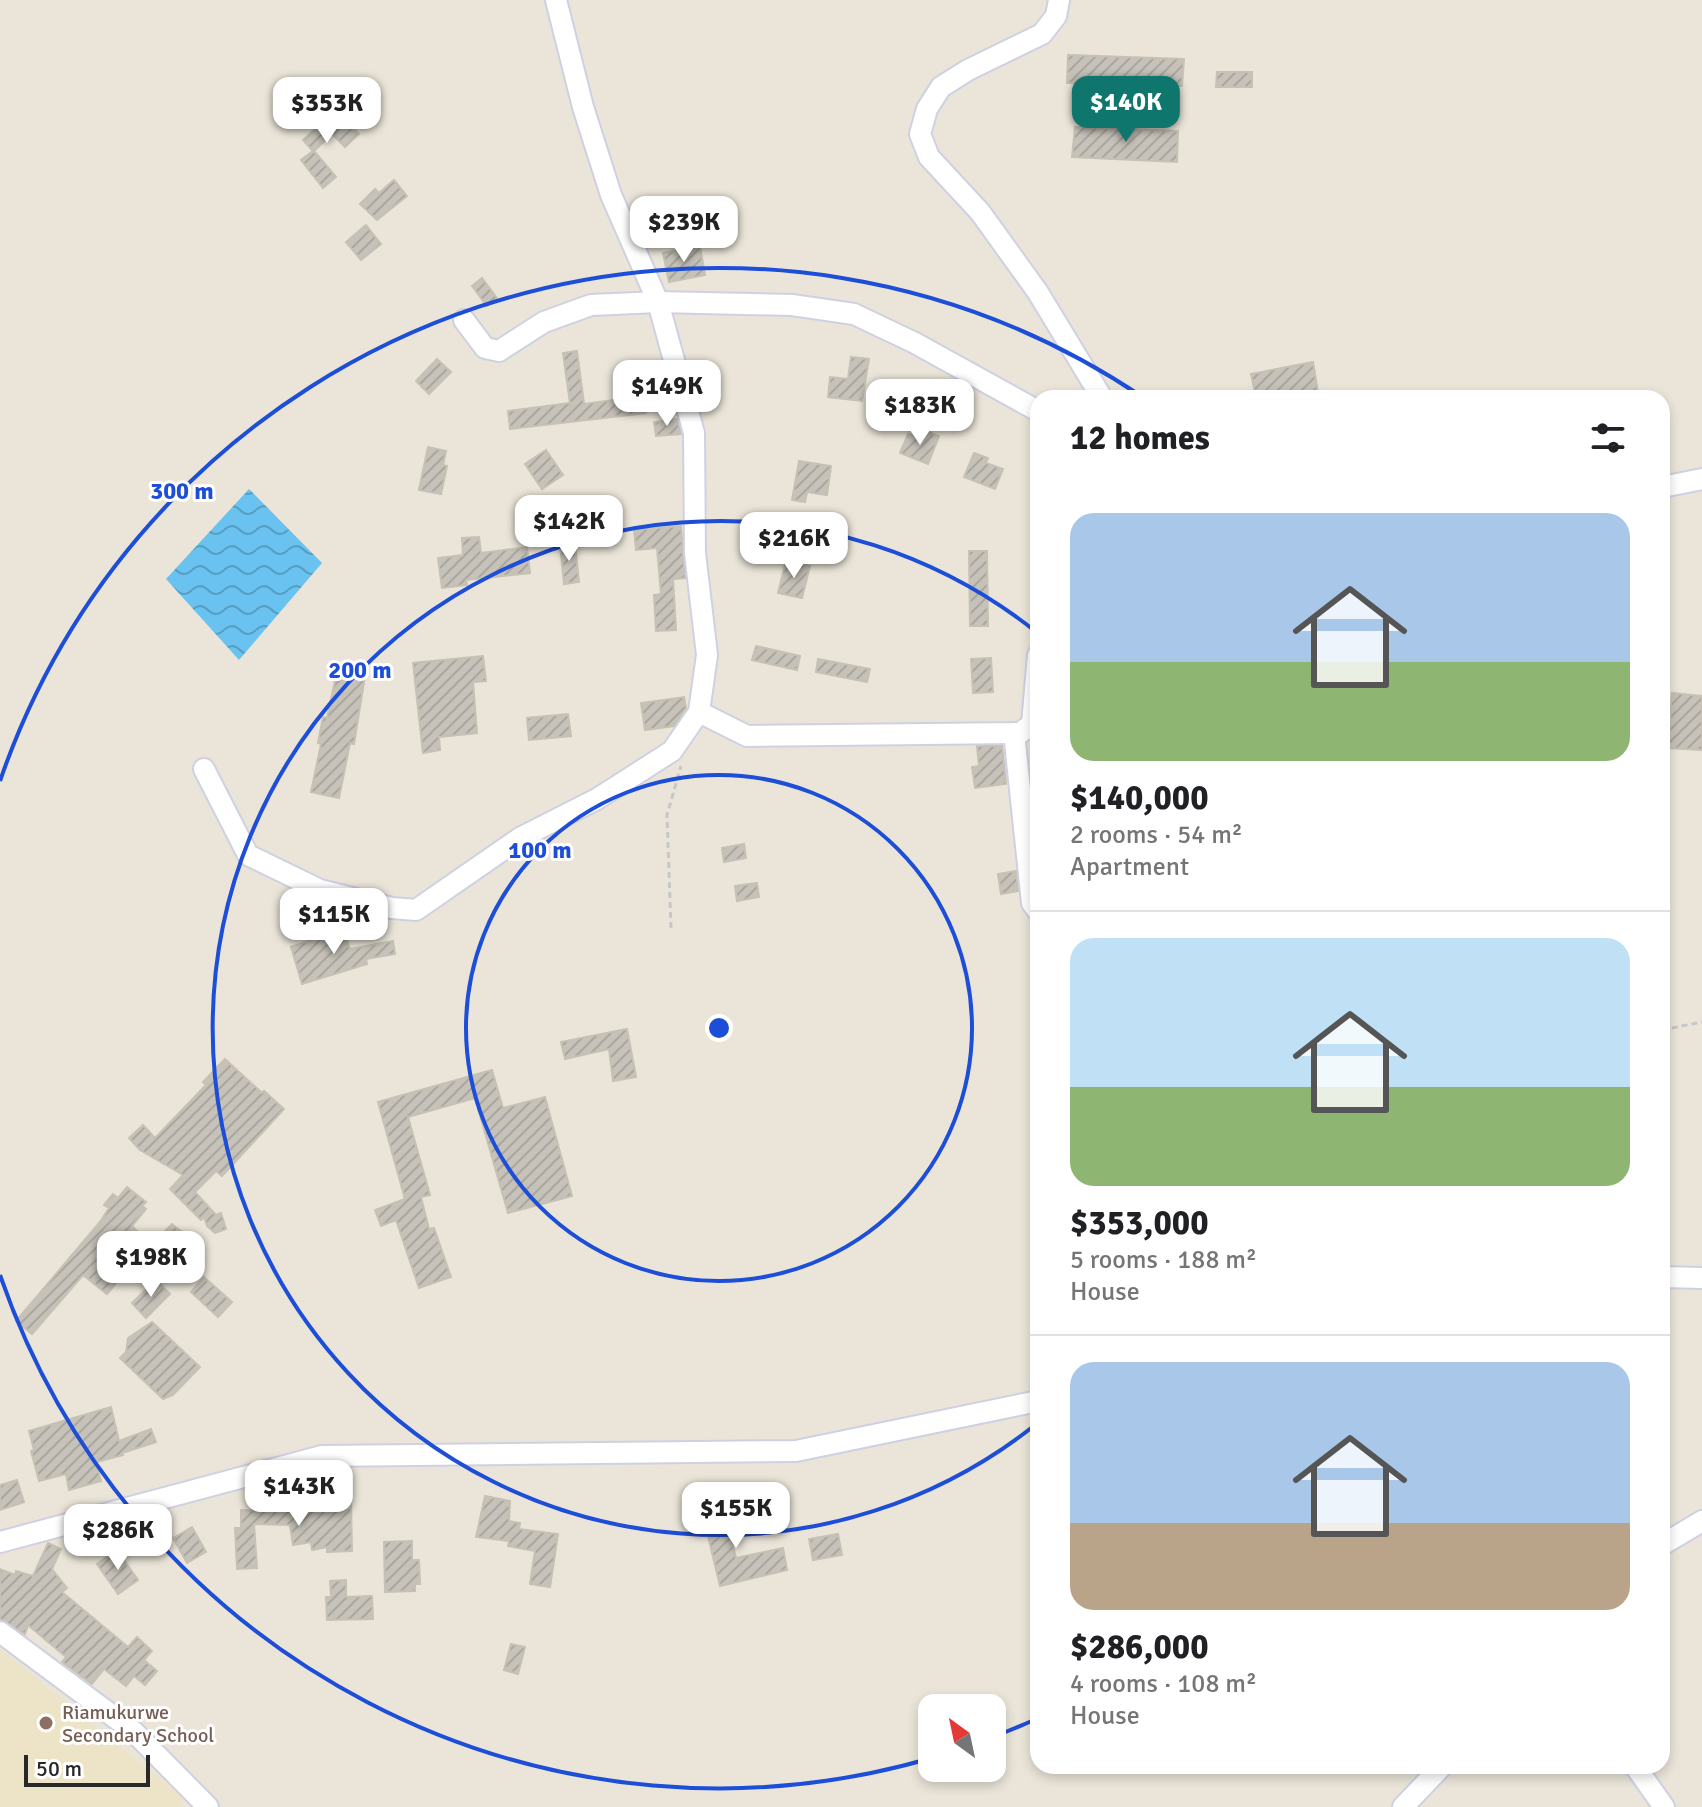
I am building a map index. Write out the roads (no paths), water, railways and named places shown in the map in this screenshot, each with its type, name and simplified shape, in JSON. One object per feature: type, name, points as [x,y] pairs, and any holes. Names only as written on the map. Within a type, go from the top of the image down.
[{"type":"street","points":[[204,769],[248,855],[320,890],[392,908],[416,910],[520,838],[597,799],[672,751],[699,712],[707,655],[695,553],[694,433],[658,302],[611,195],[583,107],[556,0]]},
{"type":"street","points":[[1059,0],[1056,16],[1042,34],[968,70],[941,87],[927,109],[920,134],[929,157],[980,212],[1037,291],[1097,390]]},
{"type":"street","points":[[464,320],[485,348],[499,351],[544,322],[591,305],[658,302],[792,305],[854,314],[915,343],[1030,407]]},
{"type":"street","points":[[1670,485],[1702,479]]},
{"type":"street","points":[[699,712],[747,736],[1020,733],[1030,726]]},
{"type":"street","points":[[1014,733],[1030,884]]},
{"type":"street","points":[[1670,1277],[1702,1278]]},
{"type":"street","points":[[0,1542],[322,1456],[796,1451],[1030,1403]]},
{"type":"street","points":[[1670,1540],[1702,1521]]},
{"type":"street","points":[[0,1632],[133,1731],[208,1807]]},
{"type":"street","points":[[1403,1807],[1434,1774]]},
{"type":"street","points":[[1641,1774],[1664,1807]]},
{"type":"water","points":[[249,489],[322,563],[239,660],[166,579]]},
{"type":"place","name":"Riamukurwe Secondary School","points":[[46,1723]]}]
